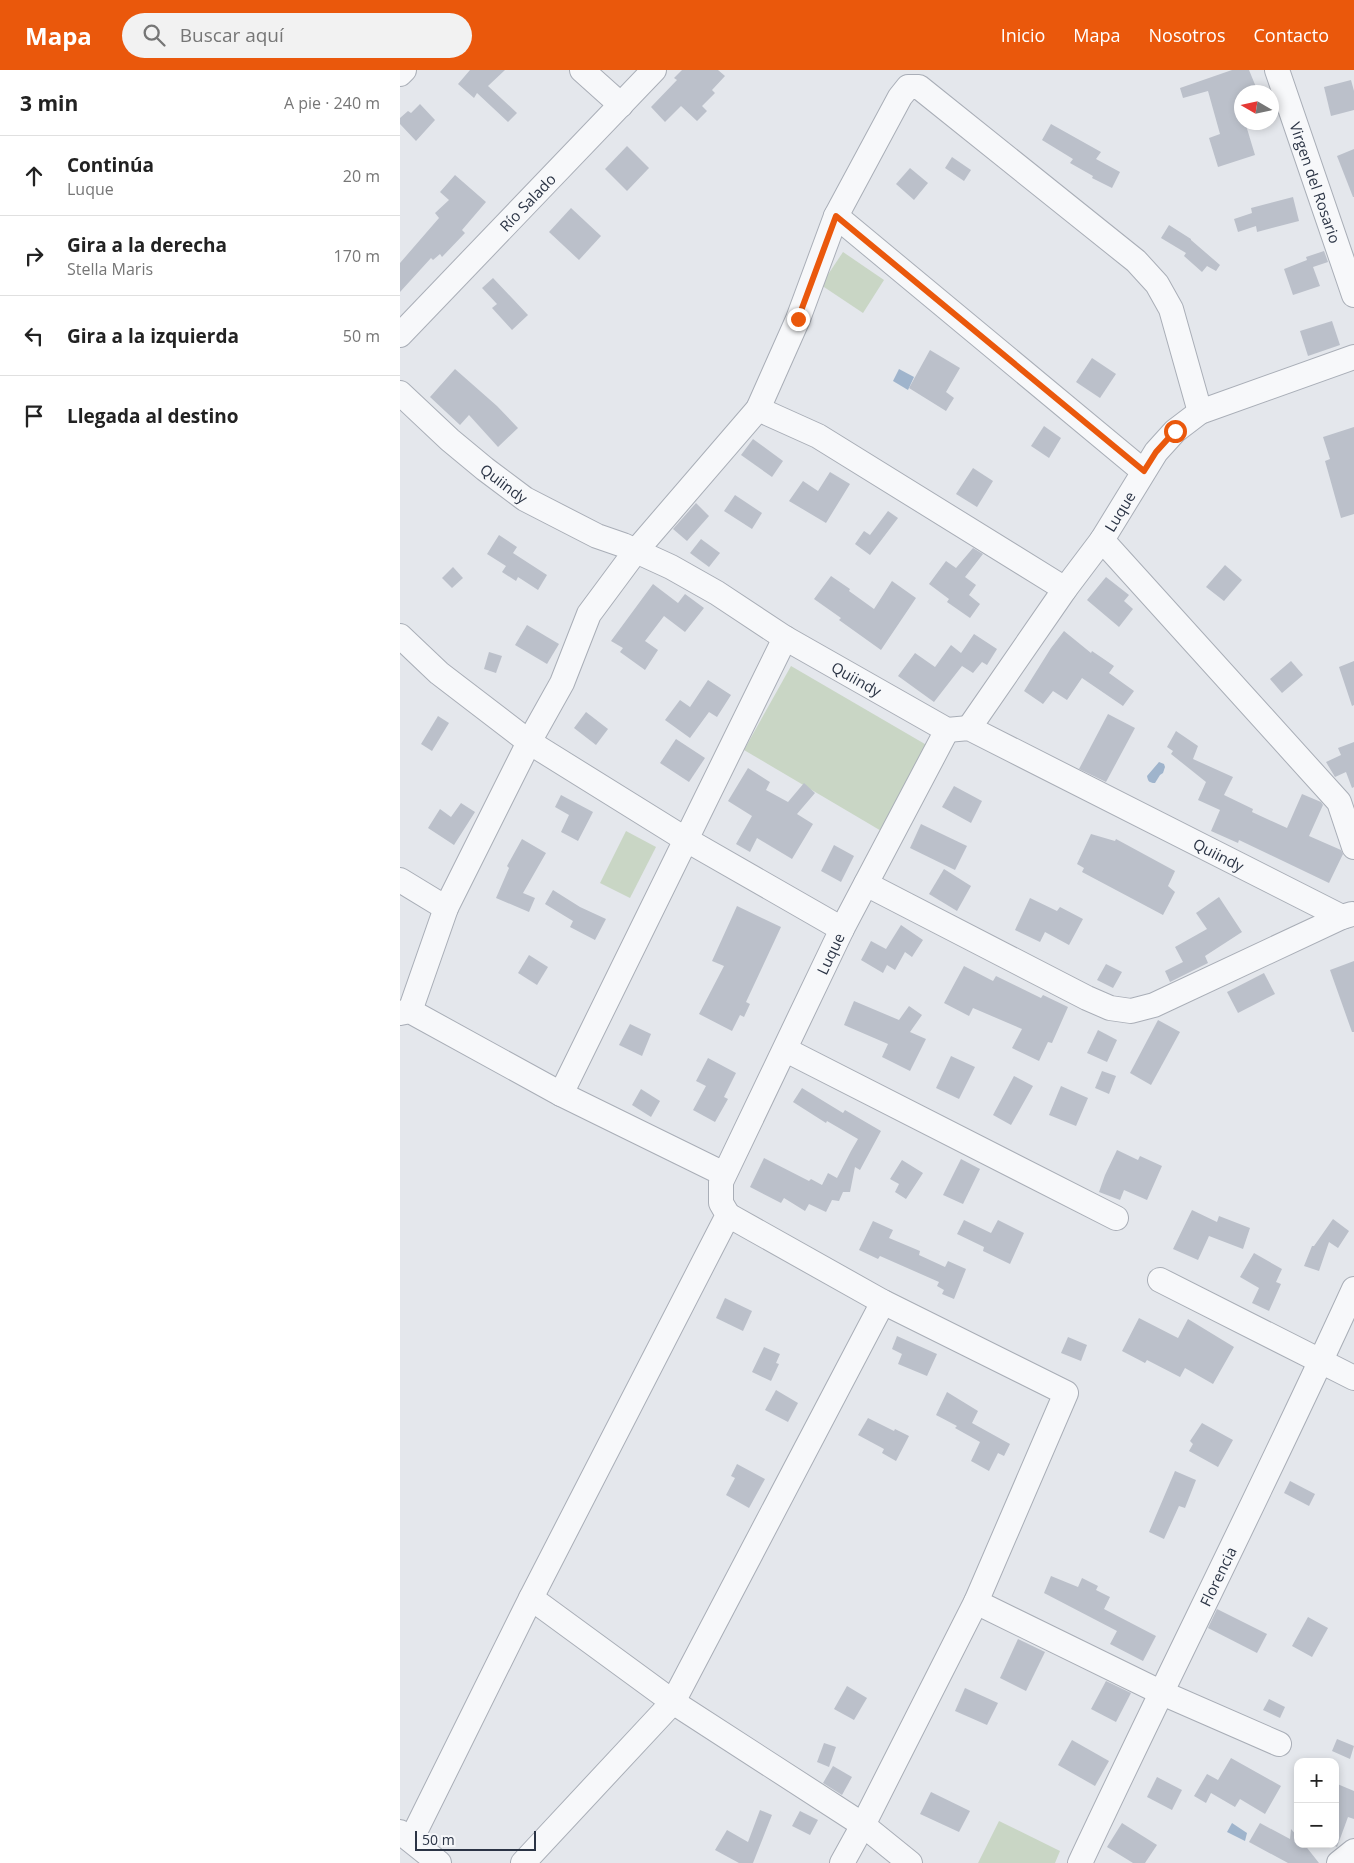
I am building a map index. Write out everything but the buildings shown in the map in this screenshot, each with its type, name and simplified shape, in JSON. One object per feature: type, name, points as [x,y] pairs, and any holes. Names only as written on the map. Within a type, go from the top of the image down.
[{"type":"street","points":[[400,74],[404,70]]},
{"type":"street","points":[[582,70],[621,105]]},
{"type":"street","name":"Río Salado","points":[[400,335],[654,70]]},
{"type":"street","name":"Virgen del Rosario","points":[[1278,70],[1354,295]]},
{"type":"street","points":[[842,1863],[864,1825],[976,1602],[1066,1393],[883,1302],[728,1215],[721,1203],[723,1178],[405,1012],[446,908],[529,742],[562,682],[588,614],[635,552],[758,409],[798,319],[836,216],[900,97],[908,87],[919,87],[1136,261],[1157,284],[1171,309],[1200,412]]},
{"type":"street","points":[[836,216],[1144,471]]},
{"type":"street","name":"Luque","points":[[723,1178],[786,1050],[842,929],[866,884],[958,729],[1102,540],[1156,452],[1175,431],[1200,412],[1354,356]]},
{"type":"street","name":"Quiindy","points":[[400,393],[457,446],[525,499],[598,536],[624,545],[635,552],[672,567],[717,593],[785,638],[958,729],[1348,915]]},
{"type":"street","points":[[758,409],[818,436],[1065,588]]},
{"type":"street","points":[[1102,540],[1347,799],[1354,847]]},
{"type":"street","points":[[400,636],[439,673],[529,742],[685,839],[842,929]]},
{"type":"street","points":[[561,1094],[785,638]]},
{"type":"street","points":[[400,880],[446,908]]},
{"type":"street","points":[[866,884],[1087,998],[1110,1008],[1131,1011],[1154,1006],[1348,915]]},
{"type":"street","points":[[786,1050],[1116,1218]]},
{"type":"street","points":[[439,1863],[406,1836],[728,1215]]},
{"type":"street","points":[[1160,1280],[1354,1378]]},
{"type":"street","name":"Florencia","points":[[1080,1863],[1160,1692],[1248,1516],[1354,1289]]},
{"type":"street","points":[[523,1863],[673,1702],[883,1302]]},
{"type":"street","points":[[531,1598],[673,1702],[864,1825],[910,1863]]},
{"type":"street","points":[[976,1602],[1160,1692],[1279,1744]]},
{"type":"street","points":[[1339,1863],[1354,1851]]},
{"type":"green space","points":[[843,252],[884,280],[863,313],[821,285]]},
{"type":"green space","points":[[791,666],[930,747],[883,832],[744,750]]},
{"type":"green space","points":[[626,831],[656,847],[630,898],[600,883]]},
{"type":"green space","points":[[999,1821],[1060,1851],[1055,1863],[978,1863]]},
{"type":"water","points":[[899,369],[914,377],[908,390],[893,381]]},
{"type":"water","points":[[1159,762],[1164,764],[1163,773],[1155,783],[1150,782],[1147,776]]},
{"type":"water","points":[[1232,1823],[1247,1833],[1245,1841],[1227,1832]]},
{"type":"route","points":[[798,319],[836,216],[1144,471],[1156,452],[1175,431]]}]
